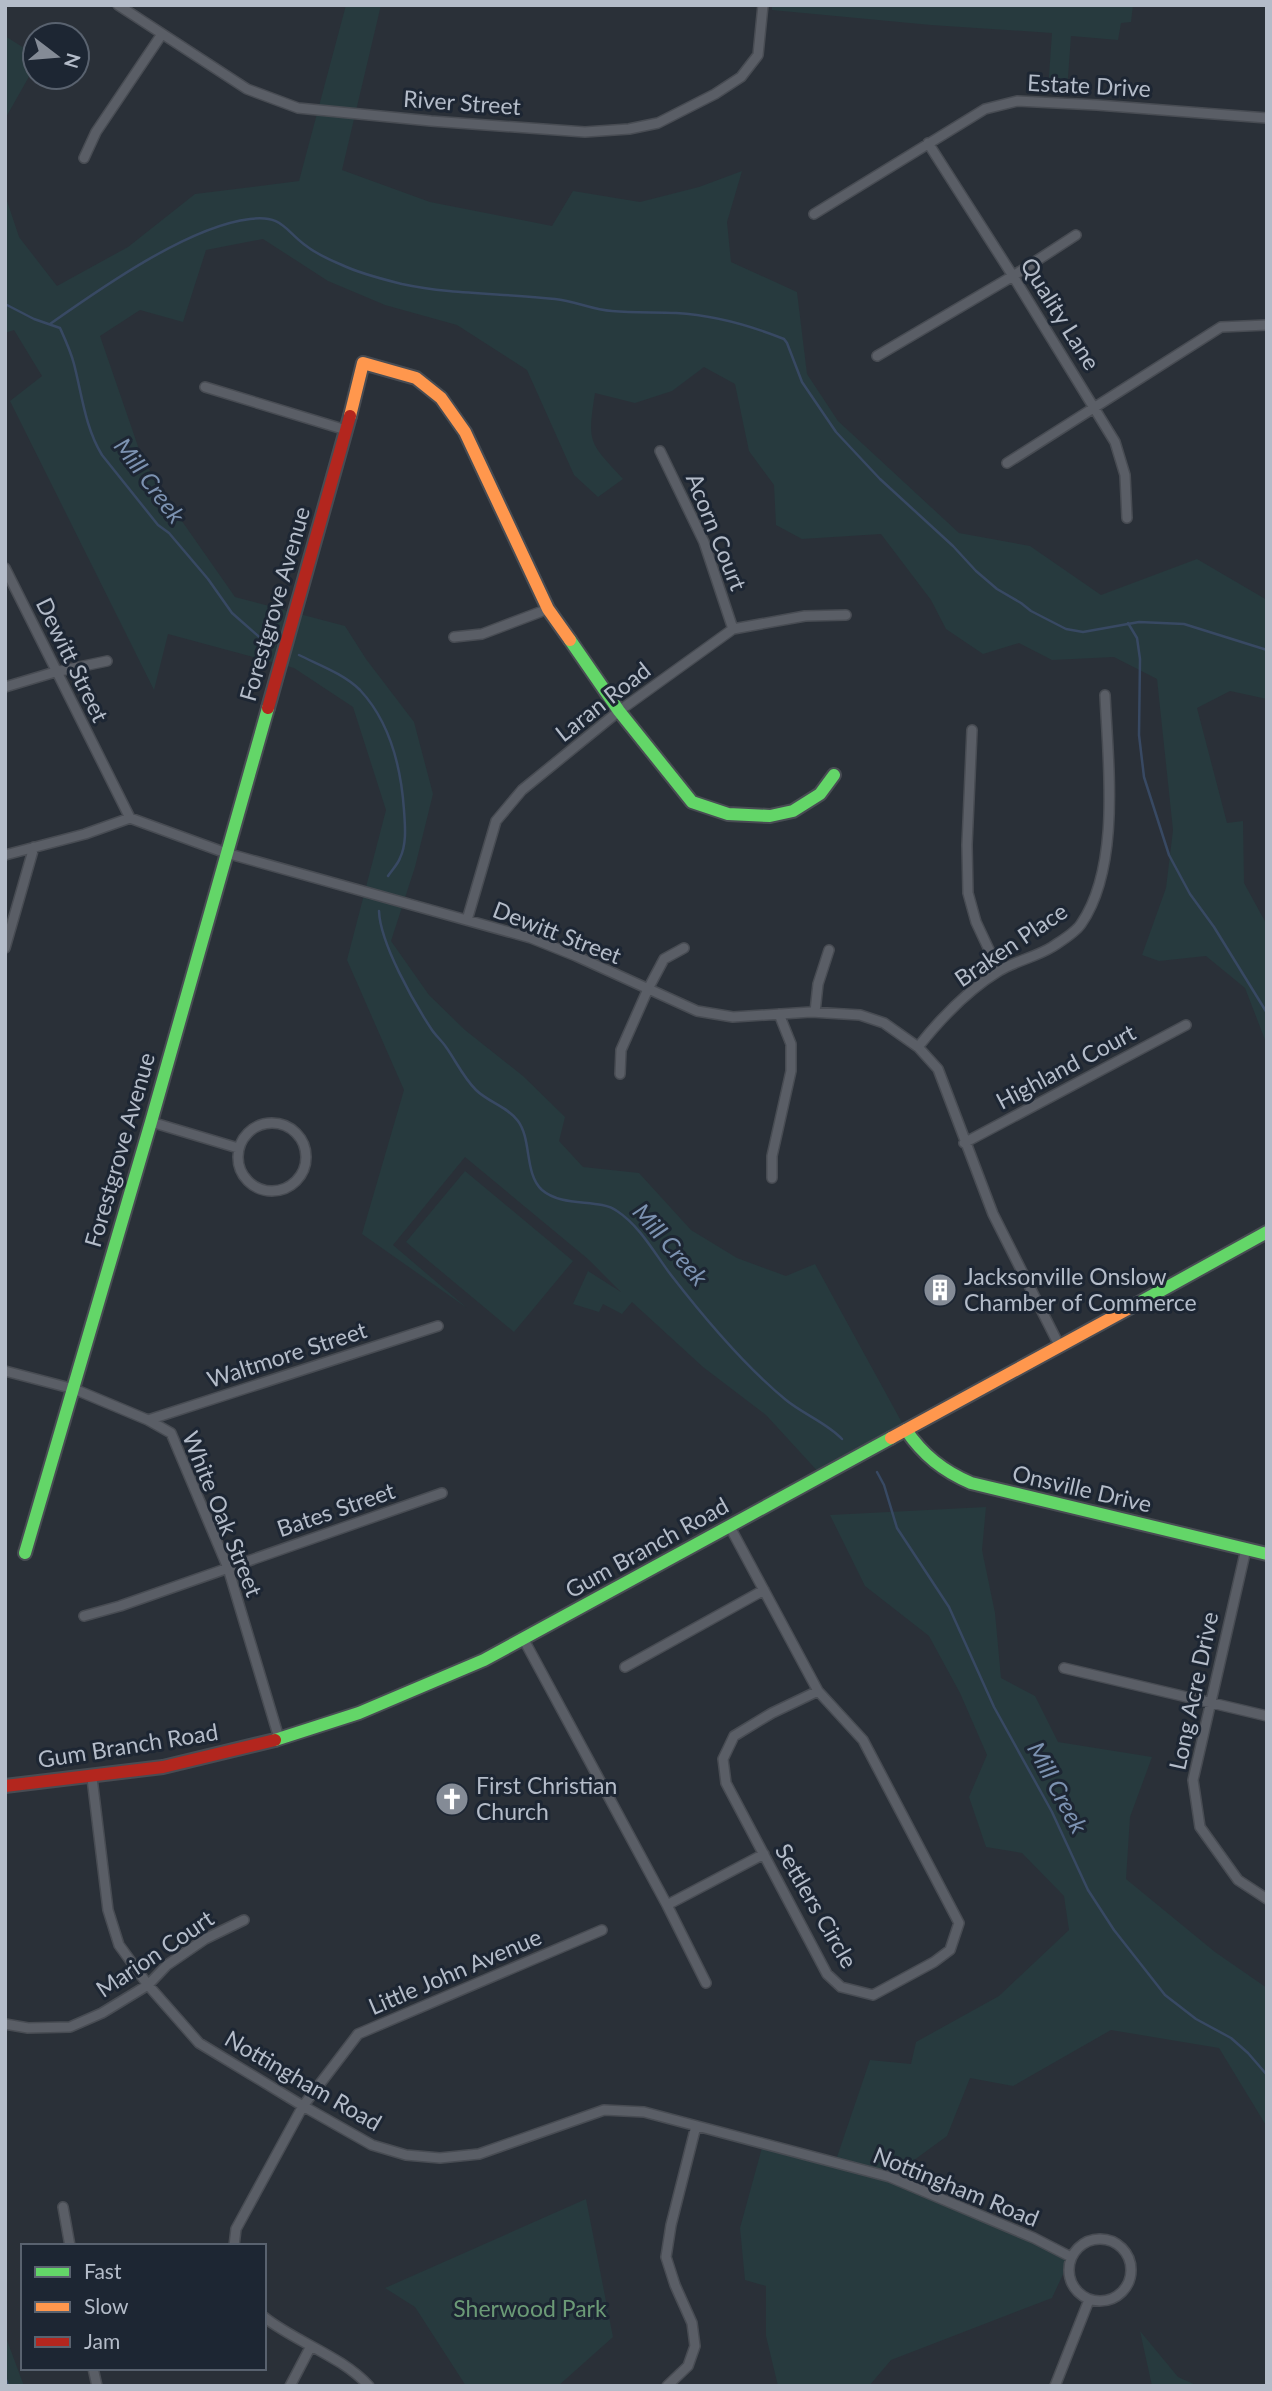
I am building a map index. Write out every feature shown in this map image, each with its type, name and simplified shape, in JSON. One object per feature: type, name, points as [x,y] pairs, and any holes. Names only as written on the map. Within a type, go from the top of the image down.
[{"type":"street","name":"River Street","points":[[118,5],[247,89],[298,108],[585,132],[629,129],[658,123],[715,94],[741,77],[758,55],[763,5]]},
{"type":"street","points":[[84,158],[96,132],[162,34]]},
{"type":"street","name":"Estate Drive","points":[[814,214],[985,109],[1017,101],[1267,118]]},
{"type":"street","name":"Quality Lane","points":[[928,143],[1115,442],[1125,475],[1127,518]]},
{"type":"street","points":[[877,356],[1013,276],[1076,235]]},
{"type":"street","points":[[1007,463],[1221,327],[1267,324]]},
{"type":"street","name":"Forestgrove Avenue","points":[[25,1553],[150,1122],[363,362],[416,378],[441,398],[465,432],[548,609],[619,711],[692,802],[728,814],[770,816],[793,811],[820,794],[834,775]]},
{"type":"street","points":[[205,387],[346,430]]},
{"type":"street","name":"Acorn Court","points":[[660,451],[704,542],[733,629]]},
{"type":"street","name":"Dewitt Street","points":[[5,568],[130,818],[226,853],[531,938],[697,1011],[733,1017],[815,1012],[860,1014],[884,1023],[918,1047],[937,1069],[993,1214],[1059,1345]]},
{"type":"street","points":[[454,637],[482,634],[548,609]]},
{"type":"street","name":"Laran Road","points":[[467,920],[496,821],[522,790],[619,711],[733,629],[805,616],[846,615]]},
{"type":"street","points":[[5,687],[55,672],[107,661]]},
{"type":"street","name":"Braken Place","points":[[918,1047],[934,1027],[999,971],[1050,948],[1080,926],[1098,894],[1110,805],[1105,695]]},
{"type":"street","points":[[972,730],[967,845],[968,893],[976,922],[999,971]]},
{"type":"street","points":[[5,855],[85,834],[130,818]]},
{"type":"street","points":[[5,948],[34,847]]},
{"type":"street","points":[[620,1074],[621,1050],[648,989],[664,959],[684,948]]},
{"type":"street","points":[[815,1012],[818,984],[829,950]]},
{"type":"street","points":[[772,1178],[772,1156],[791,1072],[791,1044],[779,1014]]},
{"type":"street","name":"Highland Court","points":[[964,1143],[1186,1025]]},
{"type":"street","points":[[150,1122],[238,1148]]},
{"type":"street","points":[[273,1122],[292,1129],[302,1139],[306,1155],[304,1169],[295,1182],[272,1192],[251,1185],[241,1174],[238,1148],[245,1134],[255,1126],[273,1122]]},
{"type":"street","name":"Gum Branch Road","points":[[5,1786],[92,1778],[185,1763],[370,1710],[456,1675],[1267,1232]]},
{"type":"street","name":"Waltmore Street","points":[[148,1420],[439,1326]]},
{"type":"street","name":"White Oak Street","points":[[5,1371],[74,1389],[148,1420],[171,1433],[228,1568],[279,1738]]},
{"type":"street","name":"Onsville Drive","points":[[906,1430],[916,1447],[934,1464],[971,1483],[1267,1554]]},
{"type":"street","name":"Bates Street","points":[[84,1616],[120,1606],[442,1493]]},
{"type":"street","name":"Settlers Circle","points":[[730,1527],[818,1691],[863,1740],[958,1923],[950,1950],[934,1962],[873,1995],[841,1987],[827,1974],[726,1783],[723,1759],[734,1736],[772,1713],[818,1691]]},
{"type":"street","name":"Long Acre Drive","points":[[1246,1549],[1193,1780],[1200,1827],[1238,1880],[1267,1899]]},
{"type":"street","points":[[625,1667],[764,1591]]},
{"type":"street","points":[[524,1640],[667,1905],[705,1983]]},
{"type":"street","points":[[1064,1668],[1267,1716]]},
{"type":"street","name":"Nottingham Road","points":[[92,1778],[108,1910],[119,1945],[148,1985],[199,2043],[372,2145],[406,2155],[440,2158],[479,2154],[604,2110],[644,2112],[890,2177],[1072,2257]]},
{"type":"street","points":[[667,1905],[764,1854]]},
{"type":"street","name":"Marion Court","points":[[5,2024],[28,2028],[70,2027],[102,2013],[148,1985],[167,1965],[205,1939],[244,1920]]},
{"type":"street","name":"Little John Avenue","points":[[234,2244],[236,2229],[303,2106],[358,2034],[602,1930]]},
{"type":"street","points":[[667,2386],[688,2366],[695,2346],[692,2323],[675,2286],[666,2257],[671,2225],[696,2126]]},
{"type":"street","points":[[63,2207],[70,2244]]},
{"type":"street","points":[[1101,2238],[1117,2242],[1129,2256],[1132,2272],[1127,2288],[1115,2299],[1104,2302],[1089,2300],[1076,2291],[1069,2271],[1072,2257],[1084,2243],[1101,2238]]},
{"type":"street","points":[[1055,2386],[1089,2300]]},
{"type":"street","points":[[266,2319],[334,2359],[369,2386]]},
{"type":"street","points":[[290,2386],[311,2346]]},
{"type":"green space","points":[[346,5],[381,5],[342,170],[430,202],[552,226],[573,191],[640,202],[699,187],[742,171],[727,222],[731,262],[797,292],[807,374],[838,421],[959,533],[1030,546],[1101,595],[1197,559],[1267,600],[1267,699],[1230,691],[1197,708],[1227,823],[1243,821],[1244,883],[1267,925],[1267,1045],[1245,988],[1206,956],[1159,961],[1142,955],[1166,888],[1173,830],[1157,679],[1114,657],[1052,660],[1019,643],[983,654],[946,629],[931,600],[881,534],[802,539],[776,525],[774,485],[749,451],[735,384],[704,367],[672,391],[635,403],[595,393],[591,423],[593,441],[623,479],[598,497],[574,475],[527,370],[457,325],[385,305],[328,281],[263,239],[206,250],[183,322],[140,310],[100,336],[142,458],[235,597],[345,626],[366,659],[414,722],[433,794],[415,867],[391,941],[429,995],[465,1030],[523,1076],[565,1117],[559,1141],[583,1167],[639,1173],[691,1230],[737,1258],[786,1276],[815,1264],[906,1430],[822,1476],[766,1415],[703,1367],[632,1302],[622,1314],[603,1304],[599,1312],[573,1304],[588,1271],[621,1292],[588,1259],[465,1157],[393,1245],[467,1308],[362,1234],[404,1090],[347,960],[386,810],[353,707],[294,668],[168,634],[154,690],[10,401],[42,376],[14,330],[5,333],[5,195],[19,237],[57,286],[128,247],[195,194],[299,181]]},
{"type":"green space","points":[[772,5],[1133,5],[1131,22],[1121,23],[1118,40],[1071,36],[1067,91],[1048,90],[1052,33],[772,10]]},
{"type":"green space","points":[[5,36],[21,46],[21,91],[5,119]]},
{"type":"green space","points":[[465,1171],[573,1261],[514,1332],[406,1242]]},
{"type":"green space","points":[[986,1507],[982,1550],[995,1613],[1001,1678],[1035,1696],[1058,1742],[1152,1757],[1130,1817],[1126,1879],[1215,1952],[1267,1988],[1267,2127],[1219,2048],[1111,2030],[1013,2086],[970,2078],[947,2136],[891,2177],[1071,2257],[1052,2298],[891,2360],[869,2386],[778,2386],[766,2336],[766,2286],[745,2280],[740,2228],[763,2144],[835,2163],[870,2060],[911,2064],[916,2042],[999,1996],[1069,1930],[1064,1896],[1022,1853],[986,1847],[969,1797],[987,1755],[960,1693],[929,1636],[865,1586],[830,1515]]},
{"type":"green space","name":"Sherwood Park","points":[[586,2199],[613,2337],[558,2386],[466,2386],[415,2307],[385,2288]]},
{"type":"green space","points":[[1140,2331],[1178,2377],[1198,2386],[1152,2386]]},
{"type":"green space","points":[[5,2335],[24,2386],[5,2386]]},
{"type":"waterway","points":[[50,324],[94,293],[173,246],[226,224],[261,218],[282,224],[318,254],[364,274],[402,284],[440,290],[555,299],[605,310],[690,314],[758,329],[784,339],[802,382],[836,432],[880,479],[953,546],[976,571],[997,589],[1031,611],[1066,629],[1083,632],[1139,622],[1184,624],[1267,650]]},
{"type":"waterway","name":"Mill Creek","points":[[5,304],[34,319],[60,328],[73,359],[88,422],[102,455],[158,525],[169,533],[208,579],[232,613],[265,642]]},
{"type":"waterway","points":[[1128,623],[1137,638],[1140,659],[1139,735],[1144,777],[1169,855],[1190,894],[1214,927],[1267,1013]]},
{"type":"waterway","name":"Mill Creek","points":[[299,655],[354,684],[379,716],[386,731],[397,762],[405,828],[402,853],[388,876]]},
{"type":"waterway","name":"Mill Creek","points":[[379,911],[391,956],[416,1005],[471,1085],[518,1121],[525,1137],[533,1175],[542,1190],[560,1199],[609,1207],[625,1217],[640,1232],[697,1307],[756,1373],[786,1400],[842,1439]]},
{"type":"waterway","name":"Mill Creek","points":[[877,1472],[884,1485],[897,1528],[949,1607],[994,1707],[1052,1812],[1088,1890],[1114,1930],[1165,1995],[1196,2019],[1231,2038],[1267,2075]]},
{"type":"waterway","points":[[5,2377],[8,2386]]},
{"type":"traffic: fast","points":[[570,640],[619,711],[692,802],[728,814],[770,816],[793,811],[820,794],[834,775]]},
{"type":"traffic: fast","points":[[25,1553],[268,708]]},
{"type":"traffic: fast","points":[[1135,1305],[1267,1232]]},
{"type":"traffic: fast","points":[[906,1430],[934,1461],[971,1483],[1267,1554]]},
{"type":"traffic: fast","points":[[275,1740],[359,1713],[484,1660],[891,1438]]},
{"type":"traffic: slow","points":[[350,416],[363,363],[416,378],[441,398],[465,432],[548,609],[570,640]]},
{"type":"traffic: slow","points":[[891,1438],[1135,1305]]},
{"type":"traffic: jam","points":[[268,708],[350,416]]},
{"type":"traffic: jam","points":[[5,1786],[163,1767],[275,1740]]},
{"type":"place","name":"Jacksonville Onslow Chamber of Commerce","points":[[940,1290]]},
{"type":"place","name":"First Christian Church","points":[[452,1799]]}]
